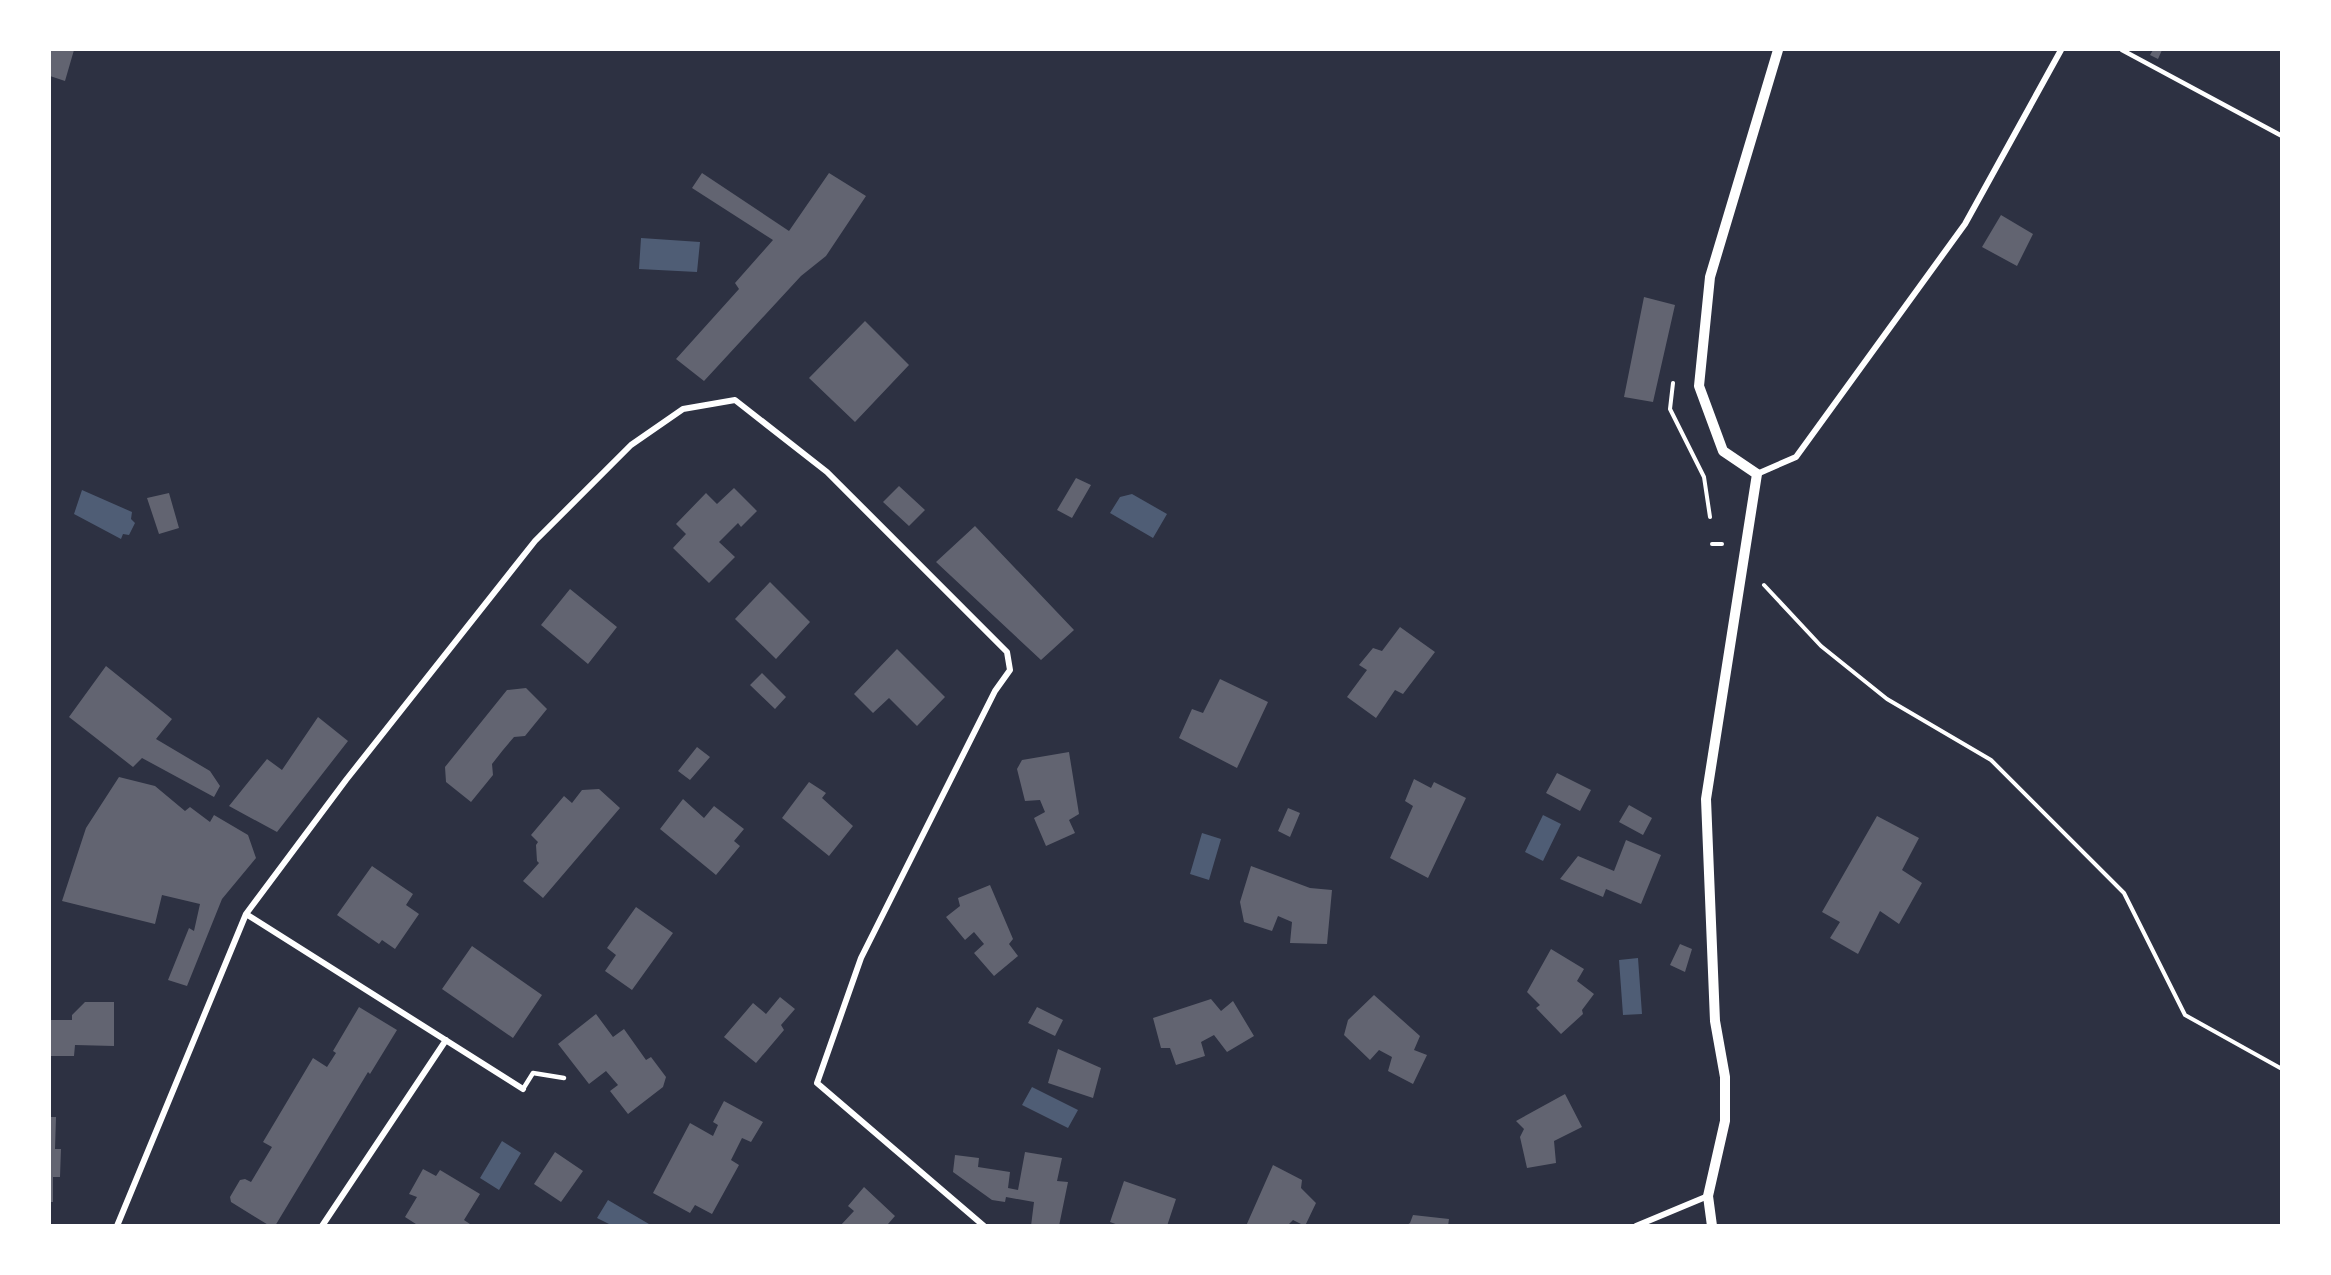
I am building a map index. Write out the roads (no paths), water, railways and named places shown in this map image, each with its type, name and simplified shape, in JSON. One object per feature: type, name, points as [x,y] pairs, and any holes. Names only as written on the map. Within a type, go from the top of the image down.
[{"type":"street","points":[[1757,474],[1723,451],[1699,386],[1710,277],[1778,50]]},
{"type":"street","points":[[1757,474],[1796,457],[1801,451],[1965,224],[2061,50]]},
{"type":"street","points":[[117,1226],[246,914],[346,780],[535,541],[631,445],[683,409],[735,400],[827,472],[1007,652],[1010,670],[995,691],[861,958],[817,1083],[984,1226]]},
{"type":"street","points":[[1713,1226],[1708,1196],[1725,1121],[1725,1077],[1715,1021],[1706,799],[1757,474]]},
{"type":"street","points":[[246,914],[523,1089]]},
{"type":"street","points":[[322,1226],[447,1040]]},
{"type":"street","points":[[1636,1226],[1708,1196]]},
{"type":"lane","points":[[2122,50],[2282,136]]},
{"type":"lane","points":[[523,1089],[533,1073],[564,1078]]},
{"type":"water","points":[[641,238],[700,242],[697,272],[639,269]]},
{"type":"water","points":[[82,490],[132,512],[131,519],[135,523],[129,535],[123,534],[121,539],[74,514]]},
{"type":"water","points":[[1132,494],[1167,514],[1153,538],[1110,513],[1120,497]]},
{"type":"water","points":[[1543,815],[1561,824],[1543,861],[1525,852]]},
{"type":"water","points":[[1202,833],[1221,839],[1209,880],[1190,874]]},
{"type":"water","points":[[1638,958],[1642,1014],[1623,1015],[1619,960]]},
{"type":"water","points":[[1032,1087],[1078,1110],[1068,1128],[1022,1105]]},
{"type":"water","points":[[502,1141],[521,1153],[499,1190],[480,1178]]},
{"type":"water","points":[[608,1200],[649,1224],[611,1225],[597,1218]]}]
